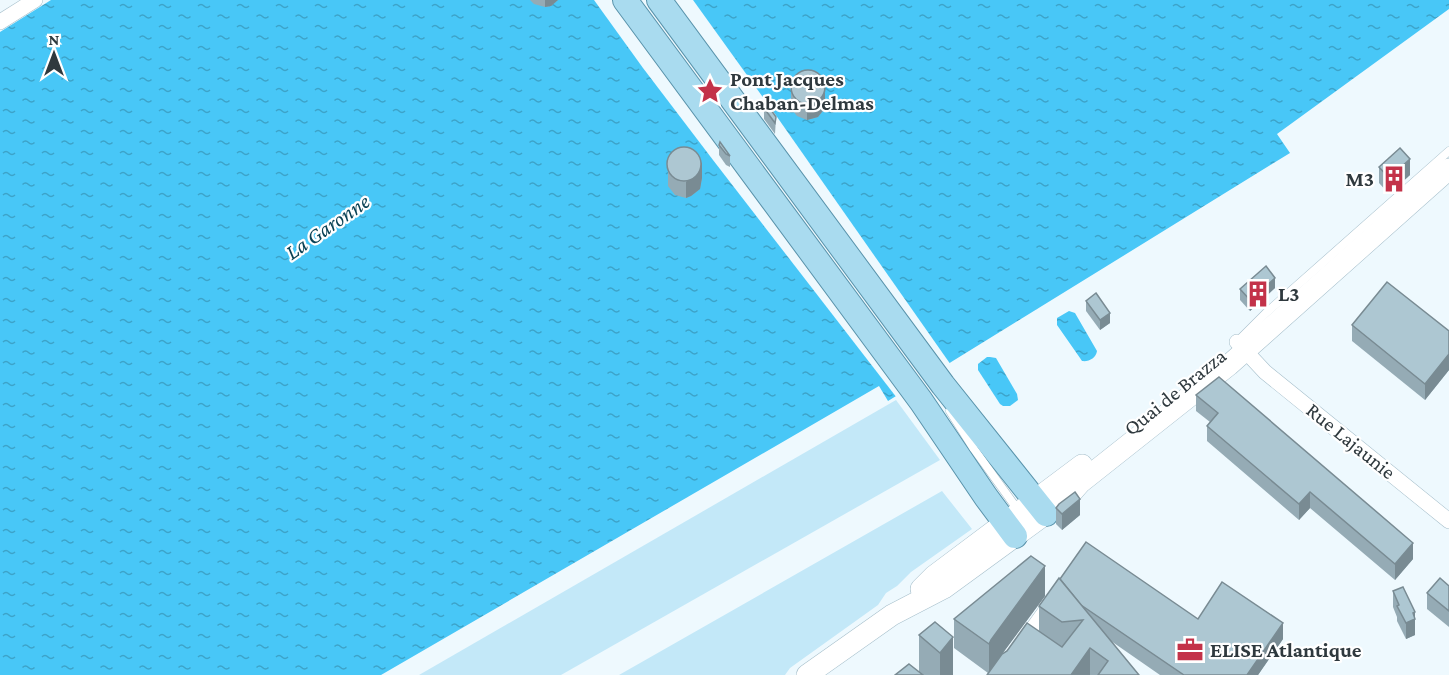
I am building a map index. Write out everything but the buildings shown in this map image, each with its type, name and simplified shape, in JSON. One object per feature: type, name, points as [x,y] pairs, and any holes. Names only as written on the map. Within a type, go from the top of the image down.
[{"type":"main road","points":[[625,0],[936,395],[1025,519]]},
{"type":"main road","points":[[659,0],[1025,519]]},
{"type":"main road","name":"Quai de Brazza","points":[[1025,519],[1162,402],[1246,352],[1270,317],[1449,158]]},
{"type":"main road","name":"Quai de Brazza","points":[[807,675],[892,615],[934,576],[1025,519],[1066,499],[1080,483],[1246,352],[1449,169]]},
{"type":"street","points":[[0,22],[27,2]]},
{"type":"street","name":"Rue Lajaunie","points":[[1246,352],[1449,521]]},
{"type":"street","points":[[999,675],[1051,603]]},
{"type":"lane","points":[[648,0],[901,342]]},
{"type":"lane","points":[[1246,352],[1266,313],[1449,151]]},
{"type":"lane","points":[[1246,352],[1449,177]]},
{"type":"lane","points":[[936,395],[1025,519]]},
{"type":"lane","points":[[944,413],[974,449]]},
{"type":"shaded area","points":[[896,400],[940,460],[561,675],[419,675]]},
{"type":"shaded area","points":[[942,491],[972,529],[911,572],[886,593],[878,605],[790,668],[785,675],[619,675]]},
{"type":"water","name":"La Garonne","points":[[51,0],[1449,0],[1449,9],[1277,134],[1290,153],[888,401],[879,386],[381,675],[0,675],[0,32]]},
{"type":"water","points":[[1069,311],[1075,313],[1097,351],[1094,358],[1090,360],[1082,361],[1057,325],[1057,318]]},
{"type":"water","points":[[987,357],[996,358],[1017,394],[1018,400],[1010,406],[1000,404],[978,370],[978,364]]},
{"type":"pier","points":[[594,0],[693,0],[951,365],[897,398],[713,160]]},
{"type":"place","name":"Pont Jacques Chaban-Delmas","points":[[710,91]]},
{"type":"place","name":"M3","points":[[1394,179]]},
{"type":"place","name":"L3","points":[[1258,294]]},
{"type":"place","name":"ELISE Atlantique","points":[[1190,650]]}]
